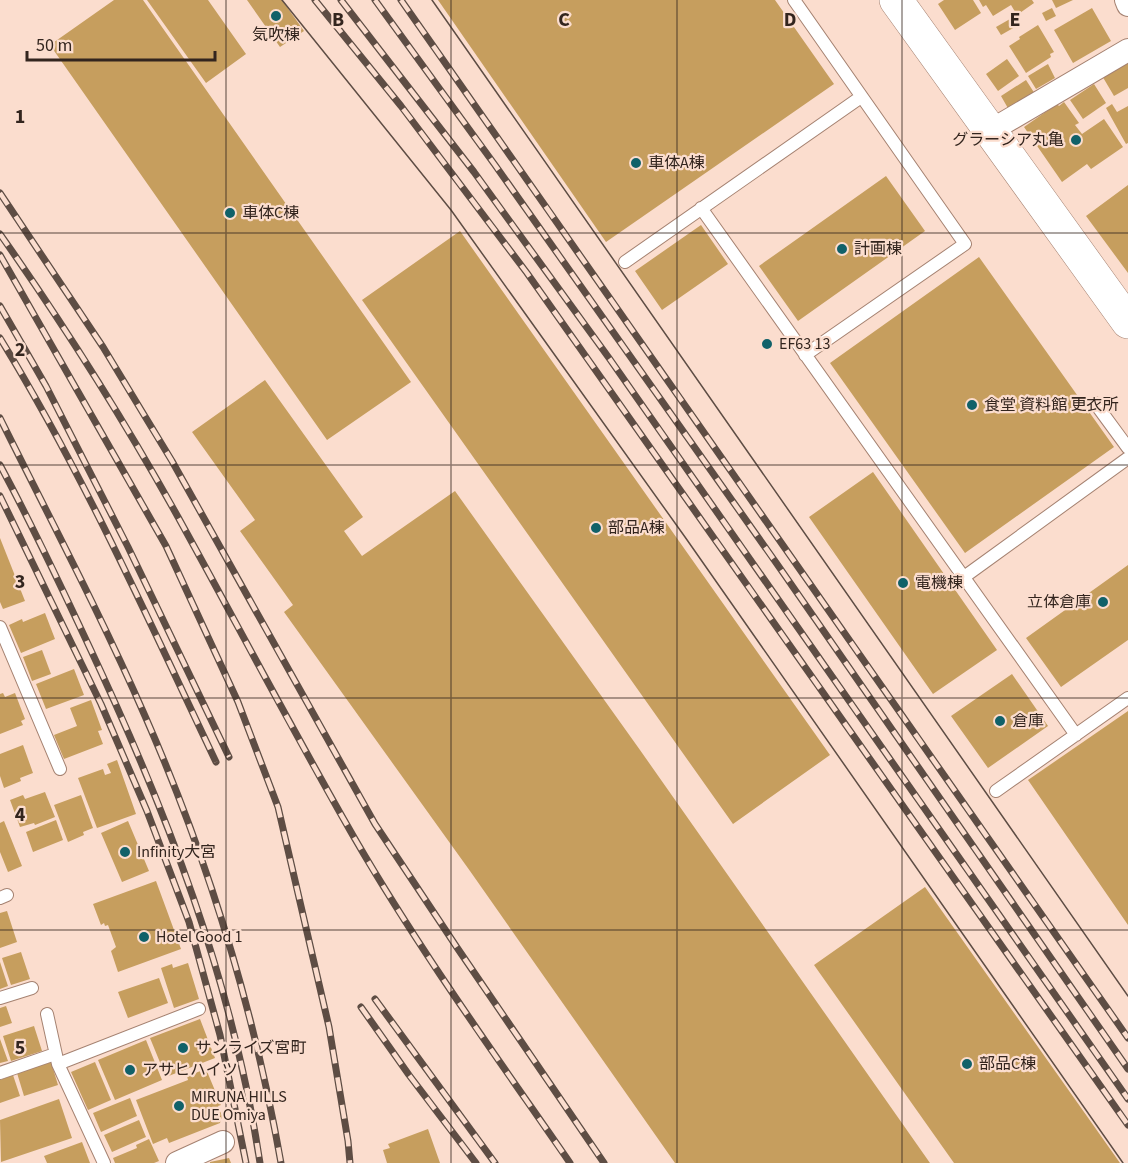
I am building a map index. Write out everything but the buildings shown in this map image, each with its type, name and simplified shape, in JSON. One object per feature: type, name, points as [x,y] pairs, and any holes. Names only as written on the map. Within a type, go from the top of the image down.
[{"type":"street","points":[[896,0],[1128,322]]},
{"type":"street","points":[[1126,0],[1128,5]]},
{"type":"street","points":[[990,131],[1128,50]]},
{"type":"street","points":[[177,1163],[223,1142]]},
{"type":"lane","points":[[794,0],[964,244],[806,355]]},
{"type":"lane","points":[[626,262],[861,97]]},
{"type":"lane","points":[[701,208],[1076,735]]},
{"type":"lane","points":[[1095,403],[1128,448]]},
{"type":"lane","points":[[964,577],[1128,458]]},
{"type":"lane","points":[[0,627],[60,769]]},
{"type":"lane","points":[[996,791],[1128,698]]},
{"type":"lane","points":[[0,998],[32,988]]},
{"type":"lane","points":[[0,1073],[57,1059],[199,1009]]},
{"type":"lane","points":[[47,1014],[57,1059],[104,1163]]},
{"type":"tram line","points":[[282,0],[451,210],[685,537],[1123,1163]]},
{"type":"tram line","points":[[432,0],[1128,996]]},
{"type":"railway","points":[[315,0],[401,106],[527,273],[1128,1125]]},
{"type":"railway","points":[[341,0],[474,172],[609,358],[1128,1099]]},
{"type":"railway","points":[[375,0],[495,165],[777,564],[1128,1069]]},
{"type":"railway","points":[[401,0],[1128,1038]]},
{"type":"railway","points":[[0,193],[103,347],[172,461],[375,824],[604,1163]]},
{"type":"railway","points":[[0,234],[115,409],[178,517],[310,759],[380,881],[459,1003],[570,1163]]},
{"type":"railway","points":[[0,255],[166,546],[238,702],[278,807],[329,1027],[350,1163]]},
{"type":"railway","points":[[0,306],[46,386],[128,547],[229,757]]},
{"type":"railway","points":[[0,338],[87,494],[216,762]]},
{"type":"railway","points":[[0,418],[128,678],[189,825],[209,880],[243,992],[281,1163]]},
{"type":"railway","points":[[0,465],[88,644],[170,833],[214,962],[232,1027],[248,1094],[260,1163]]},
{"type":"railway","points":[[0,496],[101,704],[147,811],[189,922],[220,1035],[246,1163]]},
{"type":"railway","points":[[375,999],[495,1163]]},
{"type":"railway","points":[[361,1007],[476,1163]]},
{"type":"place","name":"気吹棟","points":[[276,16]]},
{"type":"place","name":"グラーシア丸亀","points":[[1076,140]]},
{"type":"place","name":"車体A棟","points":[[636,163]]},
{"type":"place","name":"車体C棟","points":[[230,213]]},
{"type":"place","name":"計画棟","points":[[842,249]]},
{"type":"place","name":"EF63 13","points":[[767,344]]},
{"type":"place","name":"食堂 資料館 更衣所","points":[[972,405]]},
{"type":"place","name":"部品A棟","points":[[596,528]]},
{"type":"place","name":"電機棟","points":[[903,583]]},
{"type":"place","name":"立体倉庫","points":[[1103,602]]},
{"type":"place","name":"倉庫","points":[[1000,721]]},
{"type":"place","name":"Infinity大宮","points":[[125,852]]},
{"type":"place","name":"Hotel Good 1","points":[[144,937]]},
{"type":"place","name":"サンライズ宮町","points":[[183,1048]]},
{"type":"place","name":"部品C棟","points":[[967,1064]]},
{"type":"place","name":"アサヒハイツ","points":[[130,1070]]},
{"type":"place","name":"MIRUNA HILLS DUE Omiya","points":[[179,1106]]}]
